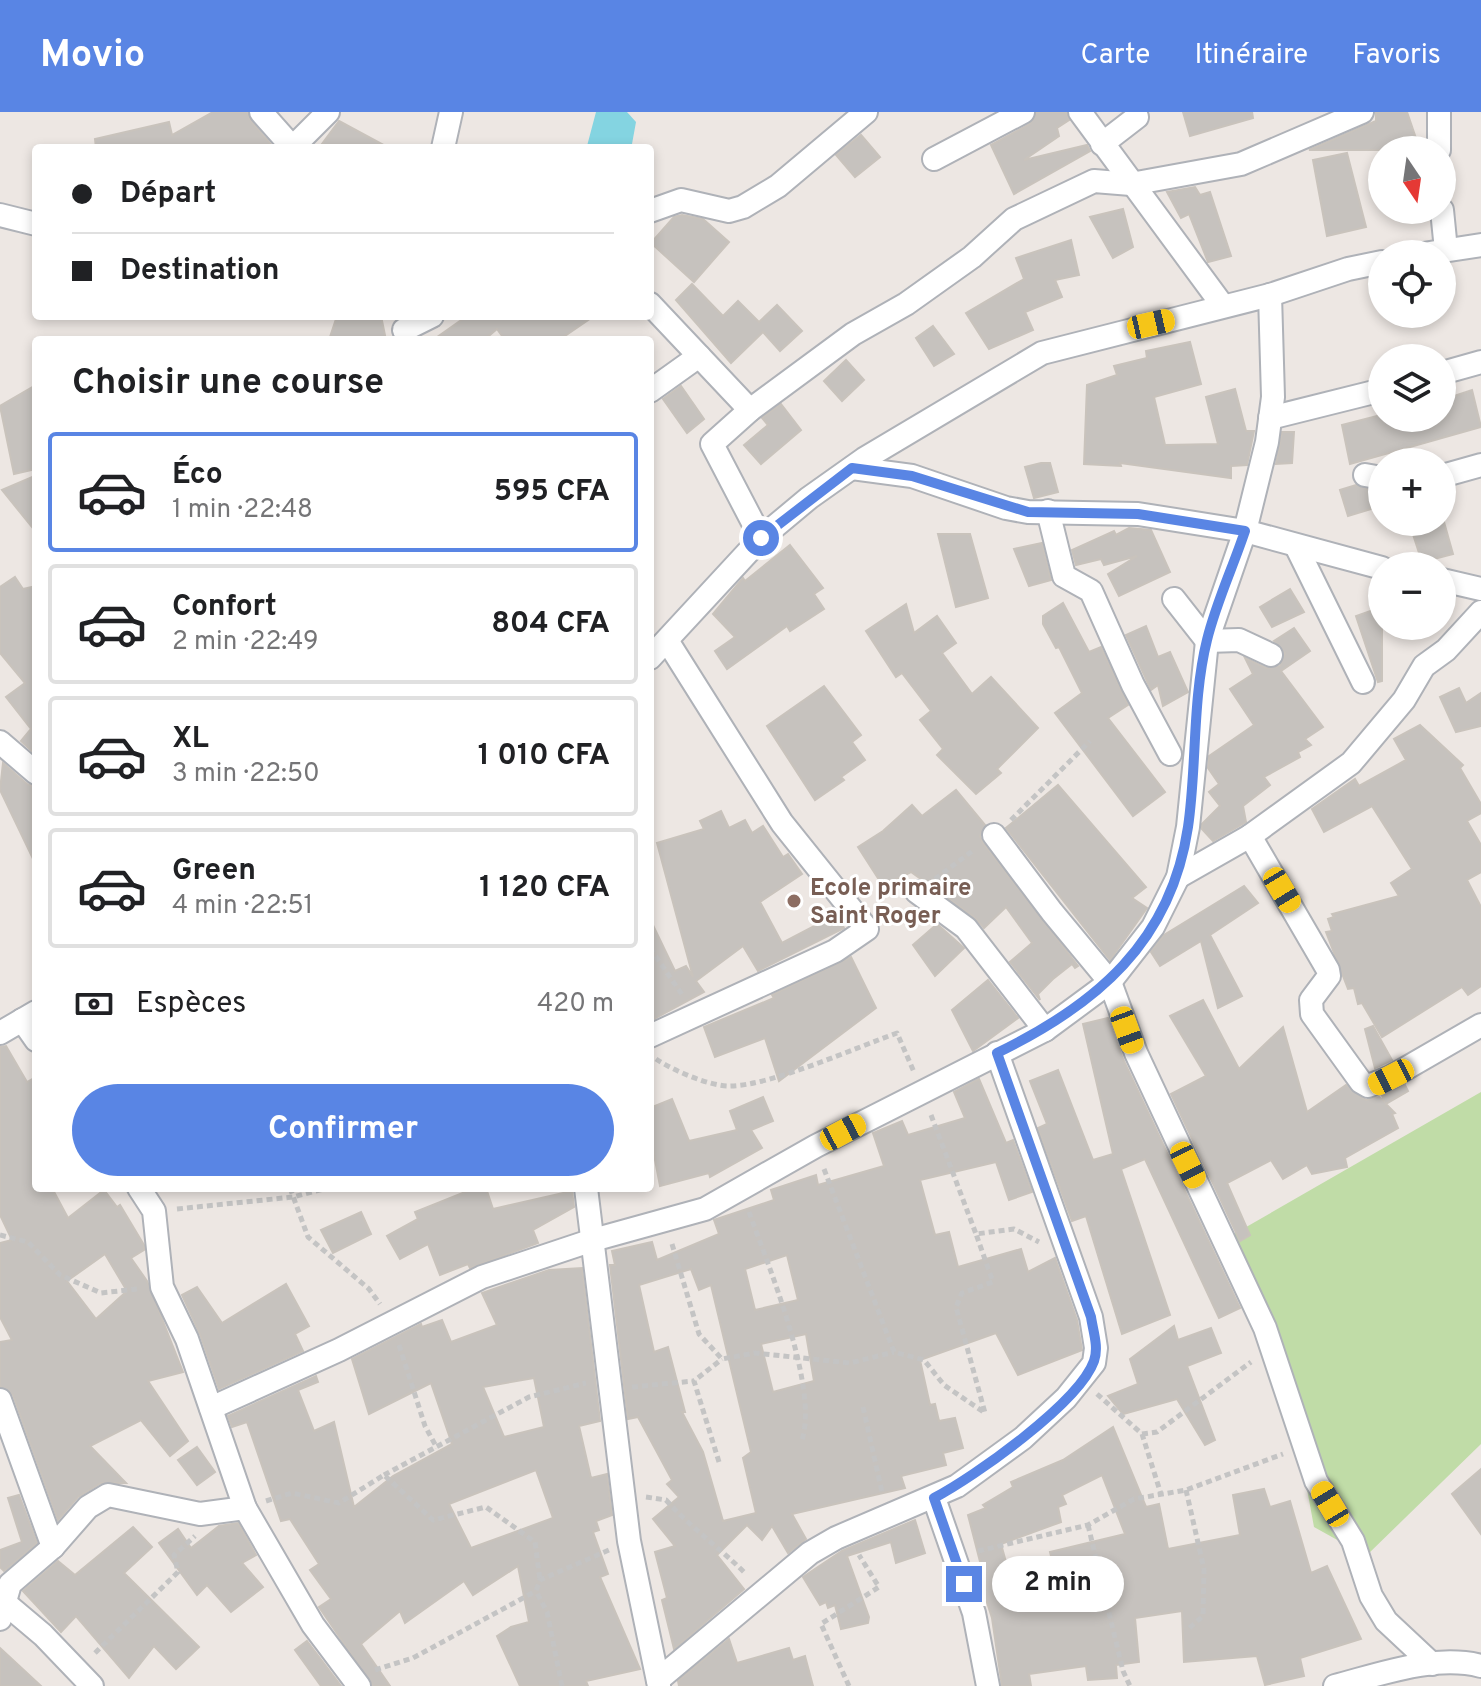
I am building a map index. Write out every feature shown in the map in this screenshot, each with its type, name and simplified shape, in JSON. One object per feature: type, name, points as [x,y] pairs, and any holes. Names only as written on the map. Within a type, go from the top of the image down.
[{"type":"street","points":[[261,112],[289,144]]},
{"type":"street","points":[[296,144],[328,112]]},
{"type":"street","points":[[444,144],[451,112]]},
{"type":"street","points":[[654,210],[681,200],[729,211],[743,207],[778,186],[866,112]]},
{"type":"street","points":[[934,159],[1023,112]]},
{"type":"street","points":[[1080,112],[1223,306]]},
{"type":"street","points":[[761,538],[712,444],[750,410],[853,334],[906,304],[972,257],[1014,219],[1094,181],[1131,184],[1241,164],[1328,118],[1362,112]]},
{"type":"street","points":[[1439,112],[1439,136]]},
{"type":"street","points":[[1102,144],[1137,117]]},
{"type":"street","points":[[0,215],[32,223]]},
{"type":"street","points":[[1456,249],[1481,245]]},
{"type":"street","points":[[654,654],[761,538],[852,468],[1042,353],[1270,295],[1368,265]]},
{"type":"street","points":[[211,1408],[339,1350],[482,1277],[593,1240],[705,1209],[816,1146],[1045,1030],[1110,982],[1153,927],[1178,877],[1188,827],[1207,641],[1245,531],[1270,418],[1274,354],[1270,295]]},
{"type":"street","points":[[654,308],[750,410]]},
{"type":"street","points":[[404,329],[423,320]]},
{"type":"street","points":[[654,388],[699,356]]},
{"type":"street","points":[[1456,369],[1481,362]]},
{"type":"street","points":[[1270,418],[1368,394]]},
{"type":"street","points":[[1456,472],[1481,465]]},
{"type":"street","points":[[852,468],[912,476],[1006,508],[1138,514],[1245,531],[1368,564]]},
{"type":"street","points":[[1048,511],[1064,576],[1091,591],[1133,685],[1170,754]]},
{"type":"street","points":[[1296,546],[1363,682]]},
{"type":"street","points":[[1456,583],[1479,587]]},
{"type":"street","points":[[1174,599],[1207,641]]},
{"type":"street","points":[[1178,877],[1250,836],[1351,763],[1404,700],[1424,666],[1446,650],[1481,612]]},
{"type":"street","points":[[1207,641],[1239,640],[1271,655]]},
{"type":"street","points":[[654,1034],[835,951],[867,929],[782,823],[668,642]]},
{"type":"street","points":[[0,742],[32,770]]},
{"type":"street","points":[[994,835],[1110,982],[1136,1053],[1235,1258],[1271,1347],[1316,1481],[1353,1541],[1371,1596],[1386,1621],[1432,1664]]},
{"type":"street","points":[[1250,836],[1328,970],[1329,976],[1311,1000],[1312,1014],[1361,1082],[1376,1085],[1481,1025]]},
{"type":"street","points":[[917,892],[966,928],[1045,1030]]},
{"type":"street","points":[[0,1033],[29,1016]]},
{"type":"street","points":[[587,1192],[629,1541],[659,1683],[810,1553],[846,1533],[934,1498],[975,1475],[1023,1438],[1066,1398],[1094,1363],[1096,1348],[1091,1317],[997,1053]]},
{"type":"street","points":[[142,1192],[154,1211],[162,1287],[187,1339],[245,1508],[313,1625],[356,1682]]},
{"type":"street","points":[[0,1400],[53,1547]]},
{"type":"street","points":[[0,1464],[23,1459]]},
{"type":"street","points":[[84,1678],[3,1611],[10,1584],[53,1547],[88,1507],[108,1495],[200,1514],[245,1508]]},
{"type":"street","points":[[934,1498],[974,1613],[988,1686]]},
{"type":"street","points":[[1335,1686],[1452,1660],[1481,1666]]},
{"type":"path","points":[[654,954],[697,1017]]},
{"type":"path","points":[[245,1508],[292,1493],[339,1503],[384,1475],[529,1397],[610,1383],[694,1381],[722,1359],[755,1353],[850,1363],[894,1352],[924,1360],[944,1385],[985,1413],[956,1307],[962,1293],[993,1282],[922,1091],[897,1033],[784,1073],[730,1086],[671,1070],[654,1058]]},
{"type":"path","points":[[816,1146],[847,1237],[871,1285],[894,1352]]},
{"type":"path","points":[[740,1189],[777,1289],[797,1358],[807,1426],[802,1440]]},
{"type":"path","points":[[154,1211],[293,1197],[312,1192]]},
{"type":"path","points":[[665,1220],[699,1334],[722,1359]]},
{"type":"path","points":[[976,1234],[1014,1229],[1069,1257]]},
{"type":"path","points":[[0,1235],[28,1242],[60,1275],[101,1293],[162,1287]]},
{"type":"path","points":[[1142,1434],[1157,1432],[1271,1347]]},
{"type":"path","points":[[1083,1376],[1106,1406],[1142,1434],[1161,1494]]},
{"type":"path","points":[[694,1381],[719,1462]]},
{"type":"path","points":[[863,1407],[887,1516]]},
{"type":"path","points":[[954,1555],[1005,1548],[1088,1525],[1134,1499],[1186,1490],[1304,1446]]},
{"type":"path","points":[[356,1682],[413,1658],[536,1591],[540,1580],[535,1542],[486,1507],[433,1520],[384,1475]]},
{"type":"path","points":[[1186,1490],[1204,1569],[1203,1616],[1188,1629]]},
{"type":"path","points":[[623,1494],[666,1500],[690,1528],[718,1547],[764,1592]]},
{"type":"path","points":[[84,1678],[178,1572],[174,1555],[196,1535],[200,1514]]},
{"type":"path","points":[[1088,1525],[1123,1671],[1130,1686]]},
{"type":"path","points":[[846,1533],[879,1587],[821,1624],[849,1686]]},
{"type":"path","points":[[540,1580],[629,1541]]},
{"type":"path","points":[[536,1591],[547,1612],[562,1686]]},
{"type":"green space","points":[[1481,1092],[1481,1444],[1366,1556],[1314,1527],[1280,1343],[1234,1234]]},
{"type":"water","points":[[596,112],[627,112],[636,122],[632,144],[588,144]]},
{"type":"building","points":[[213,112],[247,112],[271,144],[96,144],[95,139],[169,122],[172,135]]},
{"type":"building","points":[[1037,112],[1066,112],[1069,120],[1057,128],[1059,136],[1024,160],[1087,145],[1090,151],[1014,194],[991,145],[1030,124]]},
{"type":"building","points":[[1183,112],[1252,112],[1253,118],[1190,136]]},
{"type":"building","points":[[1376,112],[1407,112],[1415,136],[1368,136],[1368,150],[1309,150],[1376,121]]},
{"type":"building","points":[[339,121],[382,144],[322,144]]},
{"type":"building","points":[[861,135],[880,157],[855,177],[836,155]]},
{"type":"building","points":[[1347,153],[1366,227],[1327,236],[1313,160]]},
{"type":"building","points":[[1195,187],[1200,195],[1210,192],[1231,256],[1208,262],[1189,214],[1181,218],[1167,192]]},
{"type":"building","points":[[1123,209],[1133,247],[1113,258],[1090,217]]},
{"type":"building","points":[[682,215],[703,219],[729,242],[694,282],[654,246],[654,240],[674,217]]},
{"type":"building","points":[[1071,240],[1079,275],[1055,280],[1062,297],[1025,312],[1033,330],[989,349],[966,313],[1024,279],[1016,258]]},
{"type":"building","points":[[692,284],[723,316],[738,301],[759,322],[777,305],[802,331],[780,351],[763,332],[731,363],[676,300]]},
{"type":"building","points":[[336,320],[382,320],[385,336],[330,336]]},
{"type":"building","points":[[461,320],[588,320],[565,336],[502,336],[497,329],[489,336],[439,336]]},
{"type":"building","points":[[933,326],[954,354],[934,366],[916,338]]},
{"type":"building","points":[[1190,342],[1201,384],[1154,397],[1165,445],[1218,444],[1206,397],[1235,389],[1246,431],[1254,431],[1247,465],[1231,466],[1231,478],[1120,463],[1121,466],[1084,464],[1087,385],[1117,375],[1114,366],[1147,358],[1146,351]]},
{"type":"building","points":[[846,360],[864,380],[842,401],[824,381]]},
{"type":"building","points":[[681,386],[704,419],[687,433],[663,399]]},
{"type":"building","points":[[32,387],[32,470],[14,474],[0,406]]},
{"type":"building","points":[[1472,390],[1481,427],[1407,448],[1368,448],[1368,459],[1350,464],[1342,425],[1368,418],[1368,432],[1456,432],[1456,395]]},
{"type":"building","points":[[781,404],[801,430],[761,464],[744,445],[768,425],[762,418]]},
{"type":"building","points":[[1282,432],[1294,432],[1292,463],[1276,464]]},
{"type":"building","points":[[1050,463],[1058,492],[1034,498],[1025,467]]},
{"type":"building","points":[[32,477],[32,527],[2,490]]},
{"type":"building","points":[[1356,485],[1368,489],[1368,510],[1348,516],[1340,490]]},
{"type":"building","points":[[1129,528],[1151,530],[1170,572],[1119,596],[1108,574],[1137,556],[1104,565],[1101,559],[1076,565],[1072,550],[1114,531],[1116,535]]},
{"type":"building","points":[[938,534],[970,534],[988,598],[956,607]]},
{"type":"building","points":[[1414,536],[1448,536],[1452,552],[1419,552]]},
{"type":"building","points":[[1042,543],[1051,580],[1029,586],[1014,549]]},
{"type":"building","points":[[790,545],[823,588],[814,594],[824,609],[790,631],[787,626],[727,669],[715,651],[735,637],[713,614],[743,578],[745,581]]},
{"type":"building","points":[[15,577],[23,589],[32,587],[32,751],[21,741],[31,729],[6,697],[25,683],[0,653],[0,587]]},
{"type":"building","points":[[1290,589],[1304,612],[1272,627],[1260,607]]},
{"type":"building","points":[[1063,603],[1089,652],[1101,647],[1128,705],[1108,718],[1165,792],[1133,816],[1055,713],[1082,693],[1059,647],[1056,648],[1043,624],[1043,616]]},
{"type":"building","points":[[906,604],[914,633],[937,616],[956,643],[942,653],[972,694],[991,677],[1038,728],[997,769],[1001,773],[976,794],[937,755],[943,749],[920,720],[931,711],[902,673],[896,677],[866,631]]},
{"type":"building","points":[[1368,612],[1368,640],[1382,640],[1382,681],[1378,682],[1356,616]]},
{"type":"building","points":[[1146,626],[1158,657],[1170,652],[1188,692],[1163,706],[1158,685],[1151,690],[1126,635]]},
{"type":"building","points":[[1294,628],[1310,651],[1281,671],[1323,727],[1305,739],[1311,745],[1298,752],[1300,757],[1264,777],[1270,785],[1243,806],[1246,822],[1213,841],[1202,829],[1202,824],[1220,806],[1209,792],[1219,784],[1208,768],[1209,756],[1254,725],[1230,689],[1253,674],[1245,658],[1266,668],[1280,666],[1285,653],[1274,641]]},
{"type":"building","points":[[824,686],[861,735],[852,742],[865,760],[841,777],[844,780],[815,800],[767,726]]},
{"type":"building","points":[[1459,688],[1466,703],[1481,693],[1481,726],[1456,732],[1440,697]]},
{"type":"building","points":[[1420,725],[1463,765],[1460,768],[1481,804],[1481,813],[1467,821],[1481,845],[1481,872],[1467,880],[1481,907],[1481,986],[1468,995],[1462,987],[1382,1037],[1362,1003],[1358,1004],[1354,988],[1348,989],[1326,932],[1332,931],[1328,919],[1334,917],[1332,914],[1399,896],[1391,883],[1412,869],[1372,806],[1324,832],[1312,809],[1355,779],[1359,786],[1406,760],[1394,739]]},
{"type":"building","points":[[3,763],[32,786],[32,857],[0,790]]},
{"type":"building","points":[[1058,785],[1146,887],[1132,898],[1147,908],[1110,960],[1006,828]]},
{"type":"building","points":[[956,790],[985,825],[980,836],[983,843],[1078,966],[1075,968],[1072,964],[1053,979],[1038,994],[1040,1000],[1010,962],[1032,943],[1006,907],[984,928],[974,917],[911,872],[883,886],[858,847],[883,831],[912,805],[922,816]]},
{"type":"building","points":[[721,811],[729,828],[745,820],[752,833],[763,826],[783,857],[788,854],[802,874],[760,902],[782,943],[837,914],[844,928],[758,971],[743,946],[696,981],[704,992],[654,1019],[654,927],[675,971],[686,966],[693,977],[657,843],[704,829],[700,821]]},
{"type":"building","points":[[1244,886],[1258,903],[1210,935],[1242,996],[1218,1008],[1201,941],[1160,966],[1151,952],[1164,935]]},
{"type":"building","points":[[937,924],[964,948],[935,976],[913,945]]},
{"type":"building","points":[[851,957],[876,1008],[779,1081],[765,1038],[715,1057],[704,1027],[774,998],[772,995]]},
{"type":"building","points":[[988,980],[1018,1018],[973,1051],[952,1010]]},
{"type":"building","points":[[1203,1000],[1239,1069],[1283,1027],[1307,1112],[1346,1085],[1366,1100],[1379,1097],[1384,1101],[1382,1095],[1405,1085],[1408,1091],[1386,1104],[1395,1113],[1392,1114],[1398,1128],[1345,1158],[1347,1167],[1312,1174],[1307,1165],[1283,1179],[1271,1160],[1227,1183],[1250,1235],[1240,1241],[1171,1094],[1206,1076],[1170,1016]]},
{"type":"building","points":[[1108,1018],[1123,1059],[1240,1308],[1219,1318],[1145,1159],[1121,1169],[1170,1315],[1122,1334],[1086,1216],[1072,1221],[1038,1128],[1047,1124],[1030,1081],[1058,1070],[1093,1160],[1113,1154],[1083,1024]]},
{"type":"building","points":[[1373,1026],[1392,1060],[1375,1068],[1365,1029]]},
{"type":"building","points":[[6,1046],[27,1082],[32,1079],[32,1192],[54,1192],[68,1218],[101,1192],[106,1192],[117,1207],[120,1205],[144,1245],[144,1250],[131,1258],[147,1281],[183,1372],[148,1381],[188,1441],[170,1456],[141,1420],[90,1446],[126,1483],[101,1483],[78,1497],[58,1520],[13,1395],[0,1386],[0,1342],[12,1340],[0,1317],[0,1243],[12,1240],[0,1215],[0,1047]],"holes":[[[105,1254],[127,1291],[96,1319],[67,1281]]]},
{"type":"building","points":[[979,1079],[1006,1143],[1013,1140],[1032,1192],[1009,1200],[996,1162],[920,1180],[935,1235],[949,1232],[958,1267],[1021,1249],[1028,1272],[1055,1258],[1077,1320],[1082,1350],[1018,1375],[996,1333],[920,1360],[930,1405],[935,1404],[939,1421],[955,1418],[963,1448],[943,1453],[946,1465],[901,1476],[905,1488],[792,1514],[806,1539],[788,1553],[772,1526],[762,1540],[747,1525],[717,1555],[744,1589],[674,1649],[662,1600],[667,1598],[655,1552],[675,1546],[653,1519],[679,1497],[667,1484],[672,1480],[638,1417],[628,1419],[610,1265],[615,1265],[612,1251],[652,1242],[657,1260],[719,1234],[714,1220],[774,1200],[771,1190],[816,1175],[818,1185],[884,1166],[873,1133],[902,1121],[908,1135],[965,1118],[954,1092]],"holes":[[[787,1255],[798,1300],[755,1310],[745,1269]],[[691,1269],[699,1290],[711,1285],[751,1452],[743,1458],[756,1513],[723,1521],[703,1452],[682,1412],[685,1412],[668,1347],[654,1352],[639,1285]],[[806,1334],[814,1381],[773,1392],[761,1344]]]},
{"type":"building","points":[[763,1097],[773,1121],[751,1130],[762,1148],[710,1177],[709,1173],[660,1186],[654,1155],[654,1106],[672,1099],[689,1141],[737,1130],[730,1111]]},
{"type":"building","points":[[465,1192],[487,1192],[493,1209],[572,1192],[574,1207],[533,1230],[538,1243],[470,1268],[468,1264],[440,1275],[428,1244],[400,1259],[387,1236],[418,1219],[415,1212]]},
{"type":"building","points":[[361,1212],[371,1234],[333,1253],[321,1230]]},
{"type":"building","points":[[582,1268],[600,1421],[579,1426],[591,1478],[607,1474],[612,1515],[596,1521],[599,1530],[593,1532],[608,1574],[600,1577],[640,1669],[586,1681],[588,1686],[520,1686],[497,1636],[511,1627],[529,1622],[518,1566],[473,1595],[464,1581],[405,1623],[400,1611],[361,1644],[390,1686],[373,1686],[319,1607],[331,1599],[310,1570],[319,1564],[290,1519],[281,1521],[247,1422],[232,1427],[228,1416],[316,1376],[318,1382],[298,1390],[314,1431],[334,1422],[354,1507],[393,1476],[452,1444],[431,1383],[369,1414],[352,1359],[421,1324],[422,1327],[442,1320],[451,1342],[497,1325],[482,1293],[549,1270]],"holes":[[[534,1378],[544,1427],[504,1437],[483,1387]],[[536,1470],[553,1518],[471,1548],[449,1504]]]},
{"type":"building","points":[[286,1284],[309,1326],[295,1334],[303,1351],[219,1389],[200,1334],[182,1295],[197,1287],[222,1323]]},
{"type":"building","points":[[1174,1326],[1178,1340],[1211,1328],[1221,1353],[1187,1366],[1215,1440],[1205,1445],[1177,1399],[1123,1414],[1108,1396],[1138,1384],[1130,1359]]},
{"type":"building","points":[[1113,1427],[1146,1507],[1159,1504],[1168,1549],[1240,1535],[1233,1495],[1264,1489],[1270,1507],[1290,1501],[1311,1573],[1327,1566],[1361,1639],[1300,1658],[1304,1676],[1265,1685],[1257,1656],[1184,1662],[1182,1611],[1135,1618],[1139,1662],[1116,1665],[1117,1678],[1088,1680],[1086,1666],[1029,1674],[1031,1686],[1002,1686],[992,1618],[982,1587],[986,1585],[968,1515],[986,1508],[983,1505],[1013,1487],[1011,1482],[1063,1460]],"holes":[[[1102,1475],[1125,1534],[1050,1552],[1059,1589],[1016,1598],[1001,1544],[1061,1522],[1058,1507],[1066,1504],[1062,1495]]]},
{"type":"building","points":[[197,1447],[215,1472],[197,1485],[178,1460]]},
{"type":"building","points":[[1481,1469],[1481,1534],[1452,1494]]},
{"type":"building","points":[[19,1495],[37,1543],[4,1571],[0,1567],[0,1550],[22,1542],[8,1498]]},
{"type":"building","points":[[915,1520],[925,1553],[896,1563],[891,1542],[847,1556],[869,1617],[868,1623],[841,1629],[835,1605],[828,1608],[826,1602],[820,1605],[803,1577],[842,1551]]},
{"type":"building","points":[[238,1523],[256,1555],[242,1563],[263,1587],[231,1612],[207,1585],[197,1595],[159,1543],[178,1529],[191,1548],[219,1526]]},
{"type":"building","points":[[133,1527],[152,1547],[124,1573],[199,1647],[176,1669],[154,1646],[129,1678],[76,1616],[61,1632],[23,1591],[58,1561],[75,1575]]},
{"type":"building","points":[[729,1639],[737,1663],[789,1648],[793,1660],[805,1656],[813,1686],[679,1686],[678,1681]]},
{"type":"building","points":[[307,1641],[341,1686],[321,1686],[295,1650]]},
{"type":"building","points":[[0,1648],[41,1686],[0,1686]]},
{"type":"place","name":"Ecole primaire Saint Roger","points":[[794,901]]},
{"type":"route","points":[[761,538],[809,498],[852,468],[912,476],[1006,508],[1028,512],[1138,514],[1245,531],[1207,641],[1188,827],[1178,877],[1153,927],[1110,982],[1045,1030],[997,1053],[1091,1317],[1096,1348],[1094,1363],[1066,1398],[1023,1438],[975,1475],[934,1498],[964,1584]]}]
